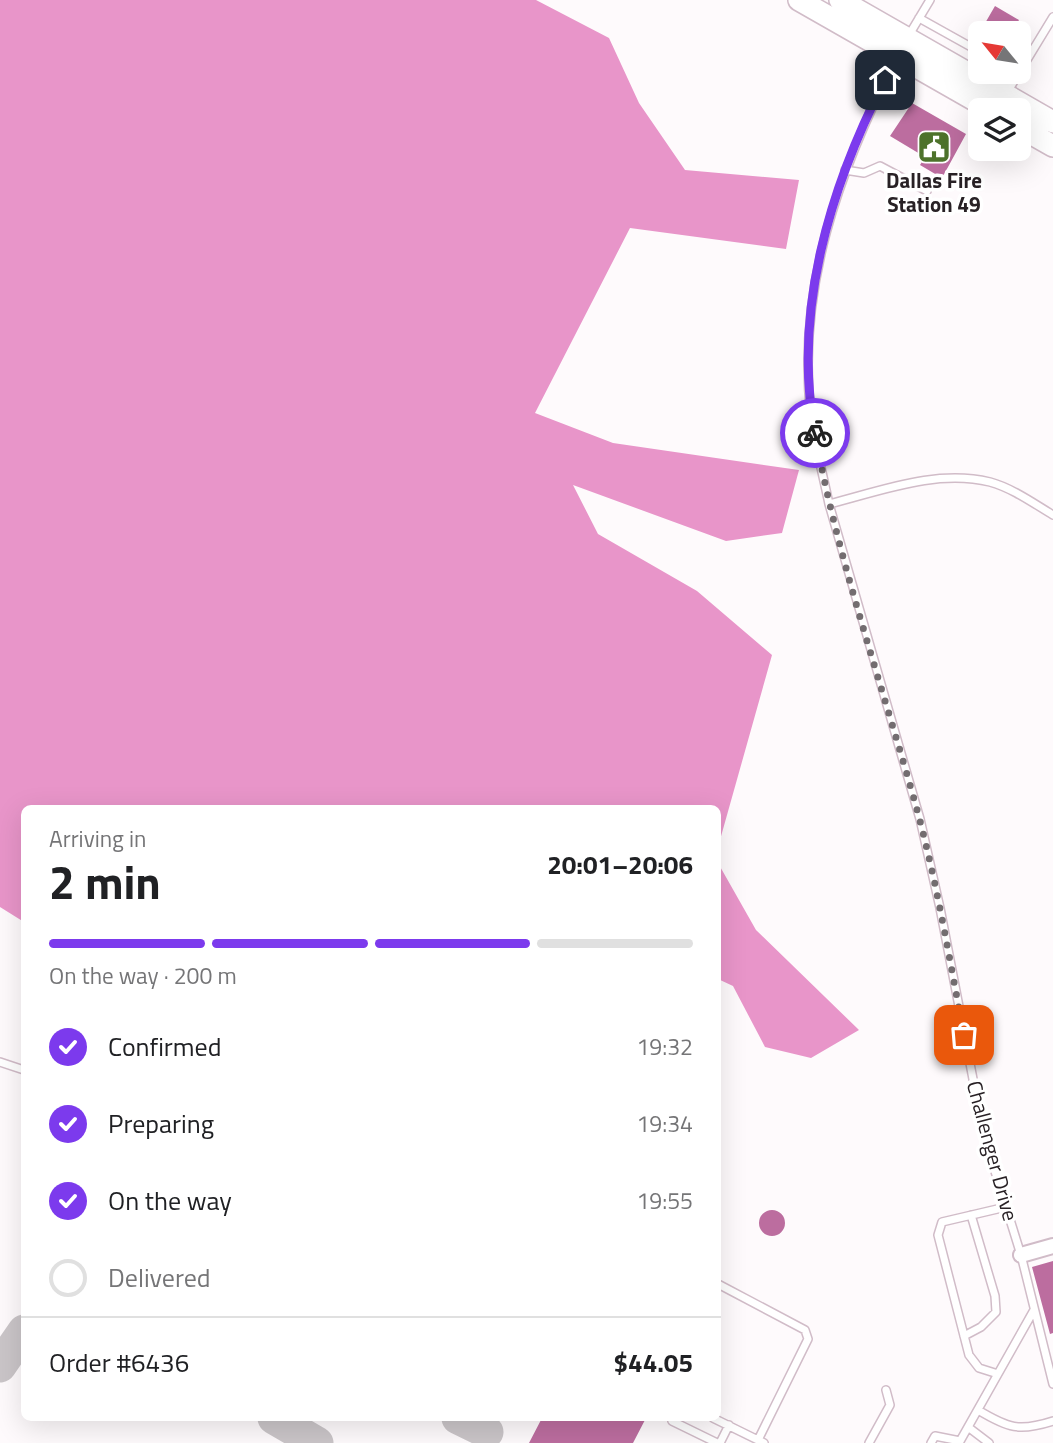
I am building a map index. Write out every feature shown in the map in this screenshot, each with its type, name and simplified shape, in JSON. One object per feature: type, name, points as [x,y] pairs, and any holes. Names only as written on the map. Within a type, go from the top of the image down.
[{"type":"main road","points":[[799,0],[902,47],[990,98]]},
{"type":"main road","points":[[840,0],[902,47]]},
{"type":"main road","points":[[1031,114],[1053,122]]},
{"type":"main road","points":[[1031,133],[1053,146]]},
{"type":"street","points":[[1021,1255],[1053,1246]]},
{"type":"lane","name":"Challenger Drive","points":[[930,0],[902,47],[867,117],[845,170],[823,242],[811,323],[811,416],[829,504],[919,820],[940,908],[984,1136],[1021,1255],[1053,1384]]},
{"type":"lane","points":[[1031,50],[1053,17]]},
{"type":"lane","points":[[919,18],[968,45]]},
{"type":"lane","points":[[845,170],[864,173],[880,166],[927,191]]},
{"type":"lane","points":[[829,504],[928,479],[962,478],[992,482],[1053,515]]},
{"type":"lane","points":[[0,1062],[21,1069]]},
{"type":"lane","points":[[998,1374],[979,1368],[969,1355],[939,1235],[942,1222],[1006,1207]]},
{"type":"lane","points":[[964,1336],[981,1328],[996,1312],[995,1296],[971,1215]]},
{"type":"lane","points":[[720,1421],[761,1442],[808,1339],[806,1330],[721,1286]]},
{"type":"lane","points":[[931,1443],[935,1436],[959,1442],[1035,1310]]},
{"type":"lane","points":[[869,1443],[890,1405],[886,1390]]},
{"type":"lane","points":[[978,1410],[1000,1424],[1014,1429],[1053,1421]]},
{"type":"lane","points":[[671,1421],[718,1443],[729,1425]]},
{"type":"lane","points":[[968,1427],[989,1443]]},
{"type":"shaded area","points":[[0,0],[536,0],[609,38],[639,103],[685,170],[799,180],[786,249],[630,228],[535,413],[613,443],[799,470],[782,533],[726,541],[573,485],[598,534],[697,591],[772,655],[721,836],[721,805],[21,805],[21,920],[0,907]]},
{"type":"shaded area","points":[[721,868],[756,930],[859,1030],[811,1058],[765,1047],[733,986],[721,980]]},
{"type":"building","points":[[995,6],[1019,20],[1018,21],[986,21]]},
{"type":"building","name":"Dallas Fire Station 49","points":[[912,103],[966,134],[942,178],[920,165],[925,157],[890,136]]},
{"type":"building","points":[[772,1210],[781,1214],[785,1223],[781,1232],[772,1236],[763,1232],[759,1223],[763,1214]]},
{"type":"building","points":[[1053,1261],[1053,1333],[1050,1334],[1032,1267]]},
{"type":"building","points":[[540,1421],[644,1421],[633,1443],[529,1443]]},
{"type":"taxiway","points":[[0,1366],[21,1335]]},
{"type":"taxiway","points":[[279,1421],[317,1443]]},
{"type":"taxiway","points":[[464,1421],[487,1432]]},
{"type":"way so far","points":[[815,433],[829,504],[919,820],[940,908],[964,1035]]},
{"type":"place","name":"Dallas Fire Station 49","points":[[934,147]]},
{"type":"route","points":[[815,433],[809,381],[815,280],[835,197],[861,129],[885,80]]}]
